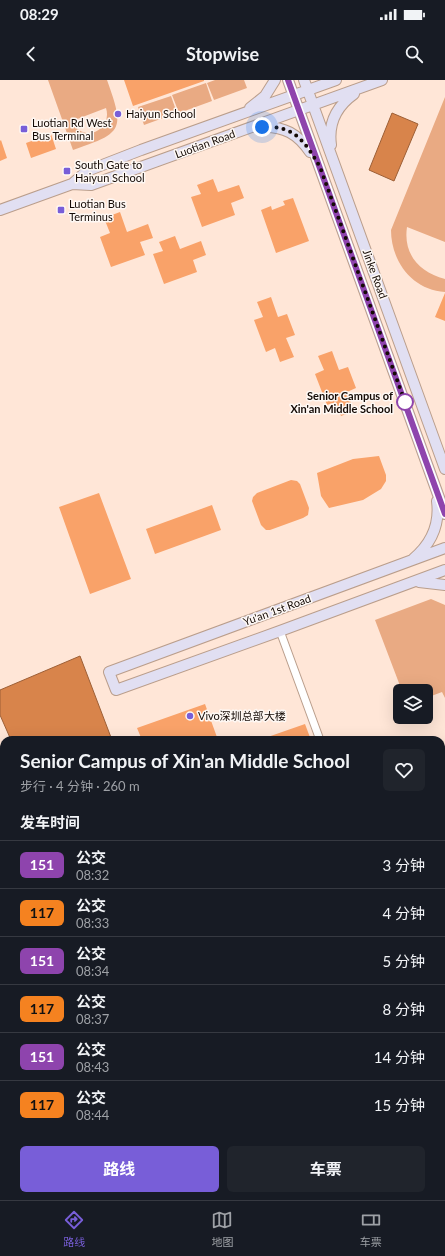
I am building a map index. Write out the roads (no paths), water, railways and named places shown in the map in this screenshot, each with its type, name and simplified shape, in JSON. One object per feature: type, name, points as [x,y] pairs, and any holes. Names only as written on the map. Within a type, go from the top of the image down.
[{"type":"main road","points":[[239,115],[265,96],[275,80]]},
{"type":"main road","name":"Jinke Road","points":[[288,80],[445,514]]},
{"type":"main road","name":"Jinke Road","points":[[304,80],[445,469]]},
{"type":"main road","name":"Luotian Road","points":[[0,210],[72,184],[87,171],[336,80]]},
{"type":"main road","name":"Luotian Road","points":[[72,184],[91,185],[382,80]]},
{"type":"main road","points":[[336,166],[330,134],[333,119],[344,102],[364,87]]},
{"type":"main road","points":[[246,130],[270,126],[289,131],[306,146],[320,167]]},
{"type":"main road","points":[[407,563],[420,553],[434,532],[438,515],[435,487]]},
{"type":"main road","name":"Yu'an 1st Road","points":[[445,548],[109,672],[116,690],[445,570]]},
{"type":"main road","points":[[413,582],[445,585]]},
{"type":"street","points":[[280,631],[319,736]]},
{"type":"place","name":"Haiyun School","points":[[118,114]]},
{"type":"place","name":"Luotian Rd West Bus Terminal","points":[[24,129]]},
{"type":"place","name":"South Gate to Haiyun School","points":[[67,171]]},
{"type":"place","name":"Luotian Bus Terminus","points":[[61,210]]},
{"type":"place","name":"Senior Campus of Xin'an Middle School","points":[[405,402]]},
{"type":"place","name":"Vivo深圳总部大楼","points":[[190,716]]}]
